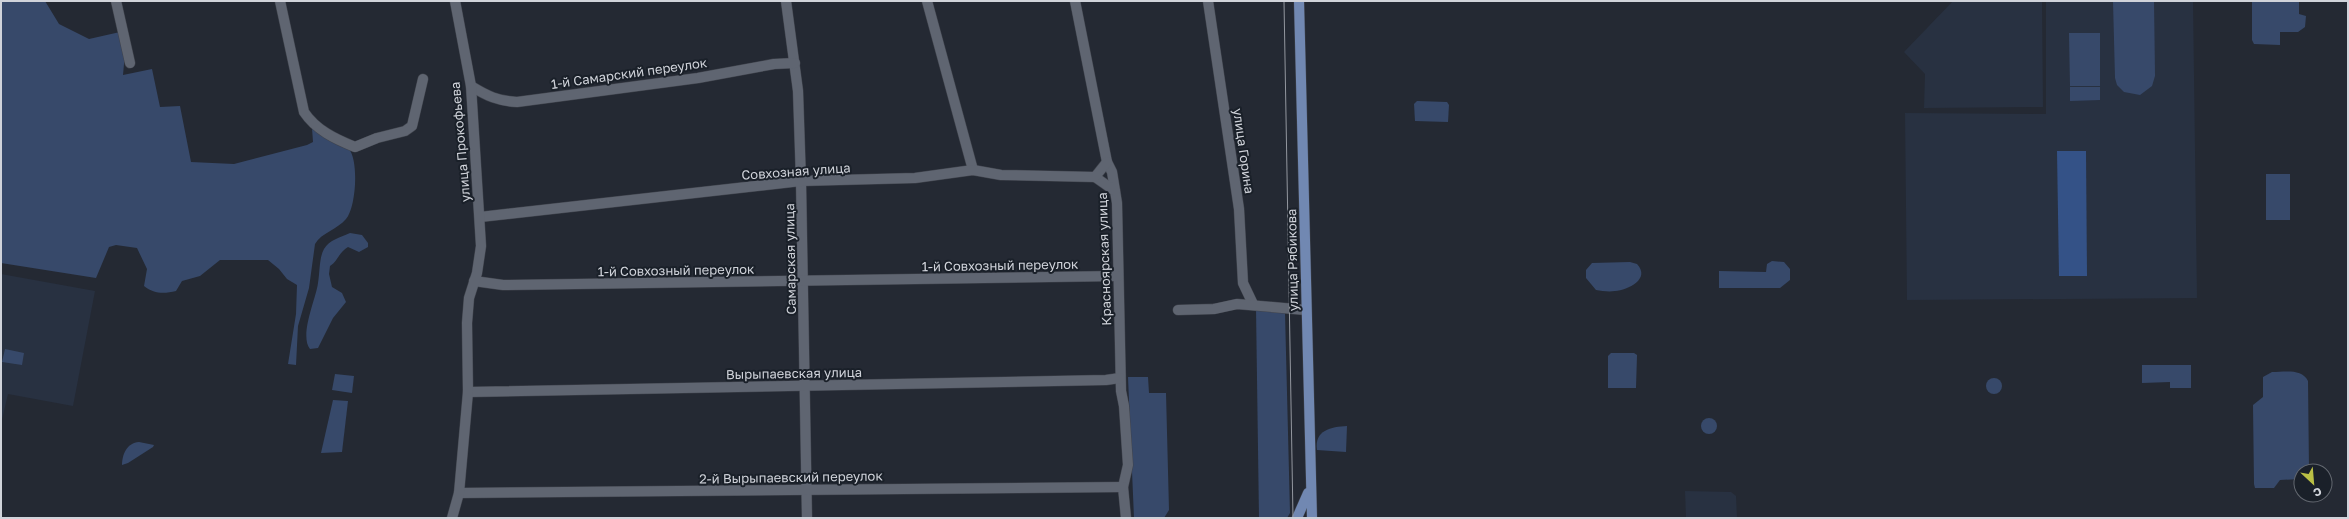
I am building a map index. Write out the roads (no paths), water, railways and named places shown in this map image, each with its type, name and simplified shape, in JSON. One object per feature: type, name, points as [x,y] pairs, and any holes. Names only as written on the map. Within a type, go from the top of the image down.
[{"type":"main road","name":"улица Рябикова","points":[[1299,1],[1310,487],[1312,518]]},
{"type":"main road","points":[[1297,518],[1310,487]]},
{"type":"street","points":[[116,1],[130,63]]},
{"type":"street","points":[[280,1],[304,112],[311,123],[335,139],[355,147],[377,138],[405,131],[412,126],[423,79]]},
{"type":"street","name":"улица Прокофьева","points":[[455,1],[470,86],[480,217],[481,246],[474,281]]},
{"type":"street","name":"Самарская улица","points":[[786,1],[795,63],[802,180],[807,518]]},
{"type":"street","points":[[927,1],[973,170]]},
{"type":"street","name":"Красноярская улица","points":[[1075,1],[1115,191],[1118,225],[1120,378],[1128,471],[1123,487],[1126,518]]},
{"type":"street","name":"улица Горина","points":[[1208,1],[1239,209],[1243,282],[1253,304]]},
{"type":"street","name":"1-й Самарский переулок","points":[[470,86],[487,96],[500,101],[517,102],[698,78],[774,64],[795,63]]},
{"type":"street","points":[[1108,162],[1094,177],[1115,191]]},
{"type":"street","name":"Совхозная улица","points":[[480,217],[802,180],[915,178],[973,170],[1001,175],[1094,177]]},
{"type":"street","name":"1-й Совхозный переулок","points":[[474,281],[503,285],[803,282],[1118,276]]},
{"type":"street","points":[[452,518],[459,493],[468,392],[467,323],[469,298],[474,281]]},
{"type":"street","points":[[1178,310],[1196,310],[1237,304],[1253,304],[1306,310]]},
{"type":"street","name":"Вырыпаевская улица","points":[[468,392],[804,386],[1120,378]]},
{"type":"street","name":"2-й Вырыпаевский переулок","points":[[459,493],[1123,487]]},
{"type":"tram line","points":[[1284,1],[1293,518]]}]
